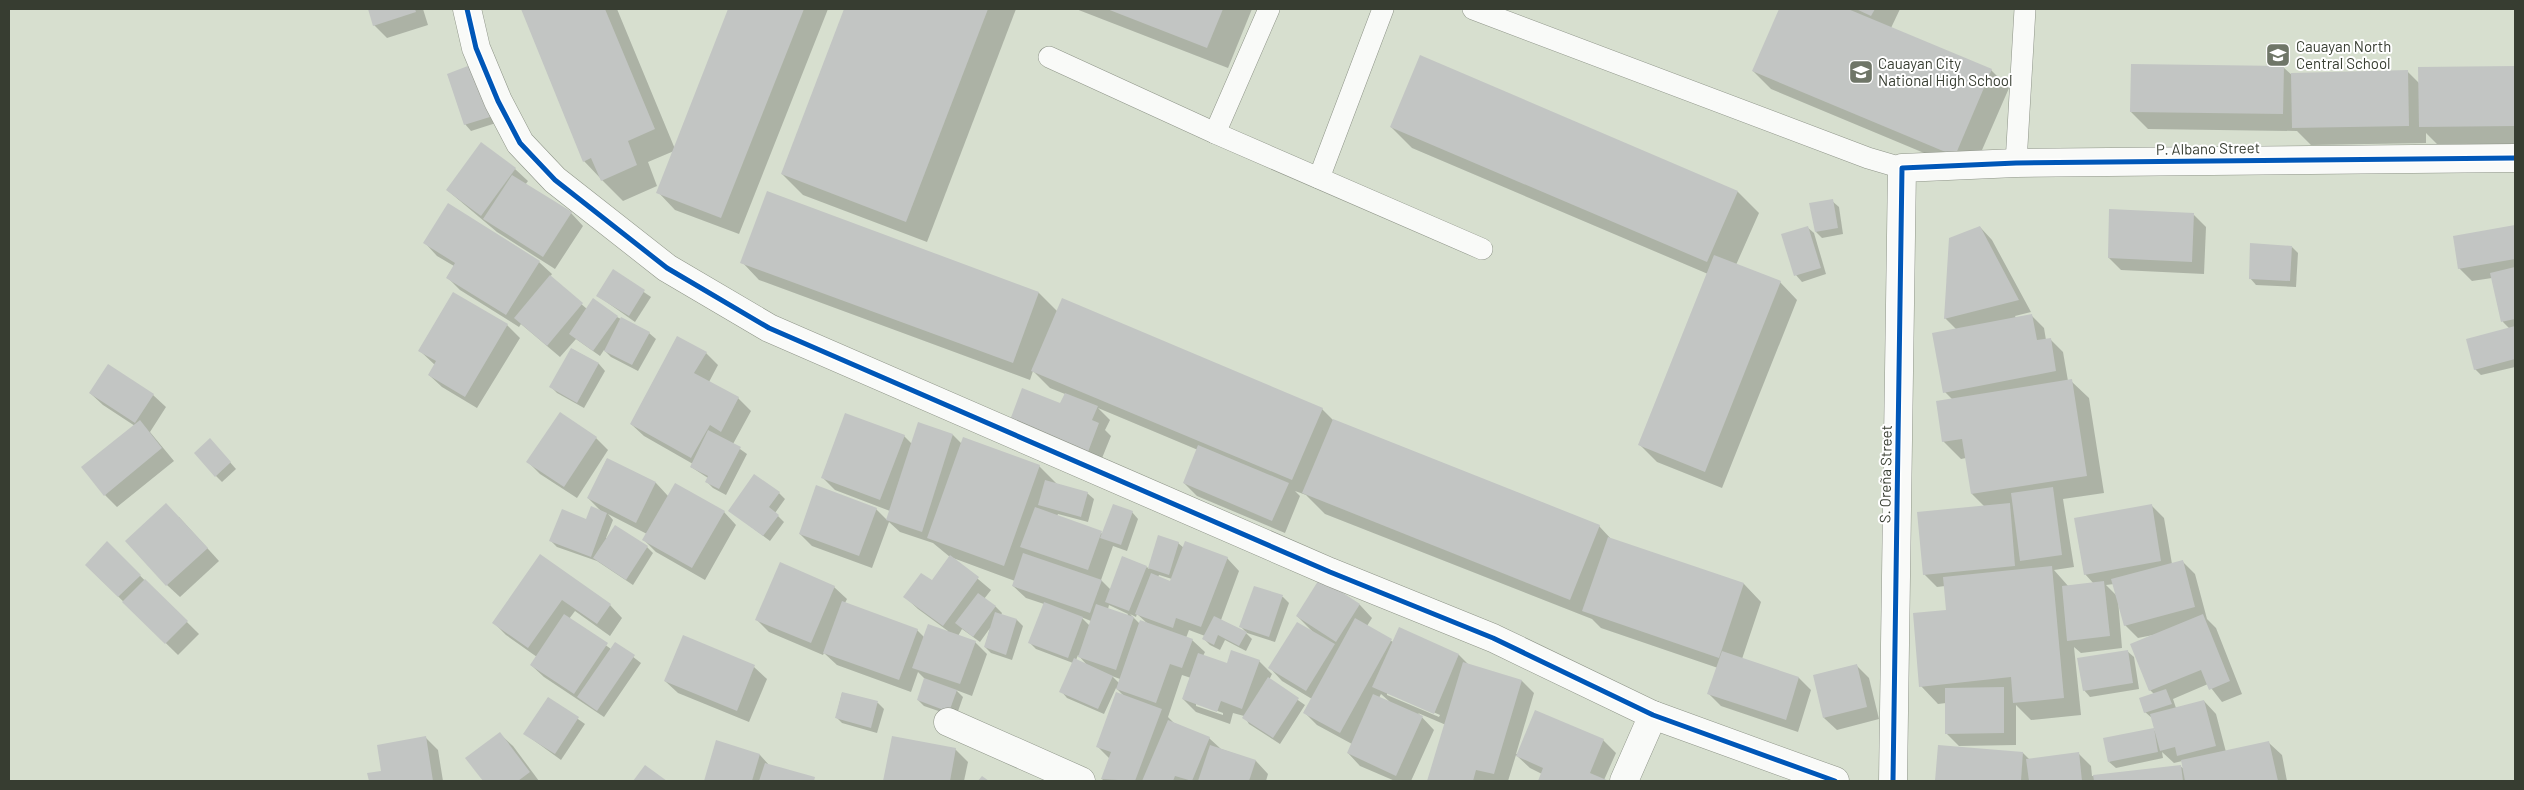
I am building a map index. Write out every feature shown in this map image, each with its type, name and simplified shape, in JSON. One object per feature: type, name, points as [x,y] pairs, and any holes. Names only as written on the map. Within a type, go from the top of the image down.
[{"type":"street","points":[[467,9],[476,48],[498,101],[520,143],[555,180],[676,273],[769,328],[1330,572],[1493,638],[1652,715],[1835,781]]},
{"type":"street","name":"P. Albano Street","points":[[1902,168],[2016,163],[2515,158]]},
{"type":"street","name":"S. Oreña Street","points":[[1893,781],[1902,168]]},
{"type":"street","points":[[1624,781],[1652,715]]},
{"type":"street","points":[[948,722],[1081,781]]},
{"type":"lane","points":[[1215,133],[1269,9]]},
{"type":"lane","points":[[1320,178],[1383,9]]},
{"type":"lane","points":[[1473,9],[1868,158],[1902,168]]},
{"type":"lane","points":[[2016,163],[2025,9]]},
{"type":"lane","points":[[1049,57],[1215,133],[1482,249]]},
{"type":"building","points":[[368,9],[415,9],[416,12],[373,26]]},
{"type":"building","points":[[521,9],[605,9],[655,129],[628,141],[637,165],[601,181],[591,158],[583,162]]},
{"type":"building","points":[[728,9],[804,9],[721,218],[656,193]]},
{"type":"building","points":[[844,9],[988,9],[906,222],[781,174]]},
{"type":"building","points":[[1107,9],[1223,9],[1207,48]]},
{"type":"building","points":[[1779,9],[1848,9],[1992,69],[1955,156],[1752,71]]},
{"type":"building","points":[[1856,9],[1875,9],[1871,16]]},
{"type":"building","points":[[1420,55],[1738,191],[1707,262],[1390,127]]},
{"type":"building","points":[[473,64],[490,117],[464,125],[447,74]]},
{"type":"building","points":[[2131,64],[2284,66],[2283,114],[2130,112]]},
{"type":"building","points":[[2515,66],[2515,126],[2419,127],[2418,67]]},
{"type":"building","points":[[2408,70],[2409,126],[2292,128],[2291,73]]},
{"type":"building","points":[[481,142],[516,168],[481,216],[446,190]]},
{"type":"building","points":[[512,175],[572,212],[543,257],[483,219]]},
{"type":"building","points":[[767,191],[1039,292],[1013,363],[740,263]]},
{"type":"building","points":[[1833,199],[1838,228],[1815,232],[1809,203]]},
{"type":"building","points":[[448,203],[540,261],[506,315],[446,278],[455,263],[423,243]]},
{"type":"building","points":[[2109,209],[2194,213],[2192,262],[2108,258]]},
{"type":"building","points":[[2515,225],[2515,259],[2458,269],[2453,236]]},
{"type":"building","points":[[1808,226],[1821,268],[1794,276],[1781,234]]},
{"type":"building","points":[[1980,226],[2019,300],[1944,319],[1949,238]]},
{"type":"building","points":[[2250,243],[2292,246],[2290,281],[2249,279]]},
{"type":"building","points":[[1714,255],[1781,281],[1705,472],[1638,445]]},
{"type":"building","points":[[2515,267],[2515,319],[2501,322],[2490,273]]},
{"type":"building","points":[[613,269],[645,290],[629,316],[596,296]]},
{"type":"building","points":[[550,275],[583,303],[547,346],[514,318]]},
{"type":"building","points":[[453,292],[508,324],[465,397],[428,375],[436,361],[418,351]]},
{"type":"building","points":[[593,298],[618,316],[593,351],[569,334]]},
{"type":"building","points":[[1062,298],[1323,408],[1292,480],[1031,371]]},
{"type":"building","points":[[2032,314],[2037,340],[2051,338],[2056,371],[1943,393],[1932,333]]},
{"type":"building","points":[[621,317],[650,332],[632,365],[604,351]]},
{"type":"building","points":[[2515,326],[2515,359],[2474,370],[2466,339]]},
{"type":"building","points":[[677,336],[707,352],[694,373],[739,397],[721,432],[710,425],[691,458],[630,424]]},
{"type":"building","points":[[571,348],[599,363],[577,403],[549,387]]},
{"type":"building","points":[[108,364],[154,394],[135,423],[89,393]]},
{"type":"building","points":[[2072,379],[2087,476],[1971,494],[1962,439],[1942,442],[1936,401]]},
{"type":"building","points":[[1022,388],[1060,403],[1065,393],[1098,406],[1092,420],[1099,423],[1088,452],[1010,420]]},
{"type":"building","points":[[560,412],[597,437],[564,487],[526,462]]},
{"type":"building","points":[[845,413],[905,435],[880,500],[821,478]]},
{"type":"building","points":[[1333,419],[1600,525],[1570,600],[1302,493]]},
{"type":"building","points":[[140,420],[162,448],[104,496],[81,467]]},
{"type":"building","points":[[918,422],[953,434],[922,532],[886,520]]},
{"type":"building","points":[[708,430],[741,447],[719,489],[705,482],[708,476],[690,467]]},
{"type":"building","points":[[963,437],[1040,465],[1004,566],[927,538]]},
{"type":"building","points":[[210,438],[231,462],[215,477],[194,453]]},
{"type":"building","points":[[1198,445],[1289,483],[1272,521],[1183,483]]},
{"type":"building","points":[[607,458],[656,482],[636,523],[587,498]]},
{"type":"building","points":[[754,474],[780,492],[769,507],[779,515],[763,536],[728,511]]},
{"type":"building","points":[[1045,480],[1088,492],[1081,517],[1038,505]]},
{"type":"building","points":[[675,483],[725,511],[692,568],[642,540]]},
{"type":"building","points":[[816,485],[877,508],[859,556],[799,534]]},
{"type":"building","points":[[2053,487],[2062,555],[2020,561],[2011,493]]},
{"type":"building","points":[[166,503],[208,548],[166,586],[125,541]]},
{"type":"building","points":[[2010,503],[2015,566],[1923,575],[1917,512]]},
{"type":"building","points":[[1113,504],[1133,511],[1121,545],[1100,538]]},
{"type":"building","points":[[2152,504],[2161,561],[2084,575],[2074,518]]},
{"type":"building","points":[[591,506],[607,513],[591,557],[549,541],[562,509],[586,519]]},
{"type":"building","points":[[1035,507],[1102,531],[1088,570],[1020,547]]},
{"type":"building","points":[[615,525],[648,546],[626,580],[593,558]]},
{"type":"building","points":[[1158,535],[1179,542],[1169,575],[1148,568]]},
{"type":"building","points":[[1608,537],[1744,583],[1719,658],[1582,611]]},
{"type":"building","points":[[107,541],[141,575],[118,597],[85,565]]},
{"type":"building","points":[[1185,541],[1228,557],[1201,627],[1176,618],[1173,628],[1135,614],[1151,573],[1170,581]]},
{"type":"building","points":[[1023,553],[1102,580],[1090,613],[1012,586]]},
{"type":"building","points":[[540,554],[611,604],[597,624],[562,600],[528,648],[492,623]]},
{"type":"building","points":[[950,555],[979,577],[943,626],[903,597],[921,573],[932,580]]},
{"type":"building","points":[[1122,556],[1147,566],[1129,611],[1105,602]]},
{"type":"building","points":[[2183,560],[2195,607],[2124,626],[2111,579]]},
{"type":"building","points":[[780,562],[835,586],[811,643],[755,620]]},
{"type":"building","points":[[2052,566],[2064,698],[2013,703],[2011,677],[1919,687],[1913,613],[1946,610],[1943,577]]},
{"type":"building","points":[[1320,578],[1360,604],[1336,642],[1296,616]]},
{"type":"building","points":[[145,579],[188,621],[165,644],[122,602]]},
{"type":"building","points":[[2104,581],[2110,636],[2067,641],[2062,586]]},
{"type":"building","points":[[1254,586],[1283,595],[1269,637],[1239,627]]},
{"type":"building","points":[[978,593],[996,606],[973,637],[955,623]]},
{"type":"building","points":[[842,601],[918,629],[899,680],[823,653]]},
{"type":"building","points":[[1044,602],[1083,617],[1068,658],[1028,643]]},
{"type":"building","points":[[1096,604],[1134,617],[1116,670],[1078,657]]},
{"type":"building","points":[[995,612],[1017,619],[1006,655],[984,647]]},
{"type":"building","points":[[564,614],[608,643],[574,694],[530,665]]},
{"type":"building","points":[[2203,614],[2230,681],[2209,690],[2201,670],[2149,691],[2130,644]]},
{"type":"building","points":[[1214,616],[1247,632],[1239,646],[1218,635],[1214,645],[1202,639]]},
{"type":"building","points":[[1355,618],[1392,639],[1340,733],[1303,713]]},
{"type":"building","points":[[1140,620],[1193,639],[1182,668],[1170,664],[1156,703],[1116,689]]},
{"type":"building","points":[[1297,622],[1335,644],[1306,691],[1268,668]]},
{"type":"building","points":[[928,624],[976,641],[960,684],[912,668]]},
{"type":"building","points":[[1399,627],[1459,654],[1434,714],[1372,687]]},
{"type":"building","points":[[683,635],[755,665],[737,711],[664,681]]},
{"type":"building","points":[[615,642],[635,655],[597,711],[577,697]]},
{"type":"building","points":[[1231,650],[1260,660],[1242,709],[1221,701],[1217,712],[1182,699],[1198,653],[1227,663]]},
{"type":"building","points":[[2128,650],[2133,683],[2083,691],[2077,658]]},
{"type":"building","points":[[1722,651],[1799,677],[1786,720],[1707,694]]},
{"type":"building","points":[[1074,658],[1113,676],[1098,709],[1059,692]]},
{"type":"building","points":[[1463,662],[1522,680],[1494,774],[1476,770],[1473,781],[1427,781]]},
{"type":"building","points":[[1857,664],[1867,707],[1823,718],[1813,675]]},
{"type":"building","points":[[1268,677],[1299,698],[1273,738],[1242,718]]},
{"type":"building","points":[[924,678],[957,690],[949,712],[917,700]]},
{"type":"building","points":[[2004,687],[2004,733],[1945,734],[1945,688]]},
{"type":"building","points":[[2166,689],[2172,704],[2144,713],[2139,698]]},
{"type":"building","points":[[842,692],[878,701],[871,728],[835,718]]},
{"type":"building","points":[[1116,692],[1162,709],[1135,781],[1101,779],[1111,752],[1096,747]]},
{"type":"building","points":[[1373,694],[1423,716],[1396,776],[1347,753]]},
{"type":"building","points":[[548,697],[579,717],[555,754],[523,734]]},
{"type":"building","points":[[2204,700],[2216,746],[2177,756],[2175,747],[2160,751],[2150,714]]},
{"type":"building","points":[[1535,710],[1604,739],[1590,773],[1609,781],[1538,781],[1543,768],[1516,756]]},
{"type":"building","points":[[1168,720],[1210,737],[1192,781],[1175,776],[1173,781],[1142,781]]},
{"type":"building","points":[[2154,728],[2158,752],[2108,762],[2103,738]]},
{"type":"building","points":[[500,732],[530,772],[518,781],[483,781],[465,758]]},
{"type":"building","points":[[426,736],[433,781],[369,781],[367,773],[381,771],[377,745]]},
{"type":"building","points":[[892,736],[956,748],[950,781],[883,781]]},
{"type":"building","points":[[716,740],[760,754],[752,781],[704,781]]},
{"type":"building","points":[[2269,741],[2278,781],[2185,781],[2181,760]]},
{"type":"building","points":[[1210,745],[1256,760],[1249,781],[1198,781]]},
{"type":"building","points":[[1938,745],[2023,752],[2021,781],[1935,781]]},
{"type":"building","points":[[2079,752],[2082,781],[2029,781],[2026,759]]},
{"type":"building","points":[[765,763],[815,777],[814,781],[759,781]]},
{"type":"building","points":[[645,765],[667,781],[633,781]]},
{"type":"building","points":[[2181,765],[2183,781],[2094,781],[2093,775]]},
{"type":"building","points":[[982,776],[989,781],[978,781]]},
{"type":"cycle path","points":[[467,9],[476,48],[498,101],[520,143],[555,180],[667,268],[769,328],[1330,572],[1493,638],[1653,715],[1835,781]]},
{"type":"cycle path","points":[[1893,781],[1902,168],[2016,163],[2515,158]]},
{"type":"place","name":"Cauayan North Central School","points":[[2278,55]]},
{"type":"place","name":"Cauayan City National High School","points":[[1861,72]]}]
